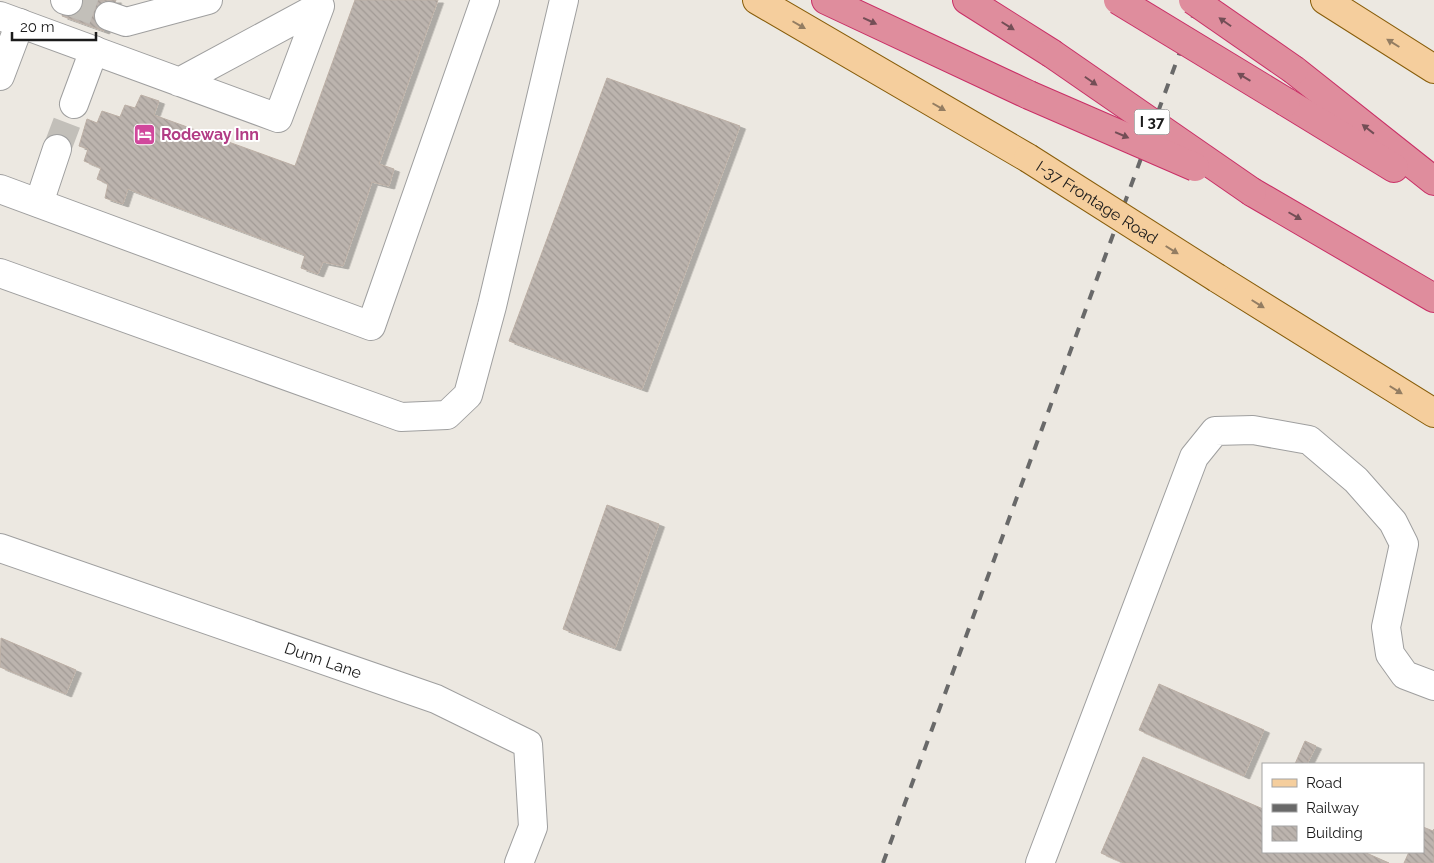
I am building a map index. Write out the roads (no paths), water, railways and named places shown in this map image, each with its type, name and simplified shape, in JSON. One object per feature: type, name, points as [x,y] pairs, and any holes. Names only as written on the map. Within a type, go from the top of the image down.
[{"type":"highway","points":[[826,0],[1029,95],[1252,192]]},
{"type":"highway","name":"I 37","points":[[967,0],[1051,53],[1252,192],[1434,298]]},
{"type":"highway","points":[[1118,0],[1434,192]]},
{"type":"highway","points":[[1193,0],[1294,70],[1434,180]]},
{"type":"main road","name":"I-37 Frontage Road","points":[[757,0],[1028,158],[1434,413]]},
{"type":"main road","points":[[1325,0],[1434,69]]},
{"type":"street","points":[[110,16],[126,22],[146,8],[208,0]]},
{"type":"street","points":[[0,189],[371,326],[485,0]]},
{"type":"street","points":[[0,273],[401,417],[446,415],[468,395],[492,306],[564,0]]},
{"type":"street","points":[[0,76],[10,19],[179,82],[278,118],[320,6],[179,82]]},
{"type":"street","points":[[74,104],[94,50]]},
{"type":"street","points":[[39,203],[57,149]]},
{"type":"street","points":[[1040,863],[1194,457],[1215,431],[1253,430],[1309,440],[1356,480],[1393,522],[1404,544],[1386,628],[1390,654],[1406,675],[1434,686]]},
{"type":"street","name":"Dunn Lane","points":[[0,548],[436,698],[528,744],[532,827],[519,863]]},
{"type":"tunnel","points":[[68,1],[109,16]]},
{"type":"tunnel","points":[[57,149],[74,104]]},
{"type":"railway","points":[[883,863],[1199,0]]},
{"type":"place","name":"Rodeway Inn","points":[[145,134]]}]
